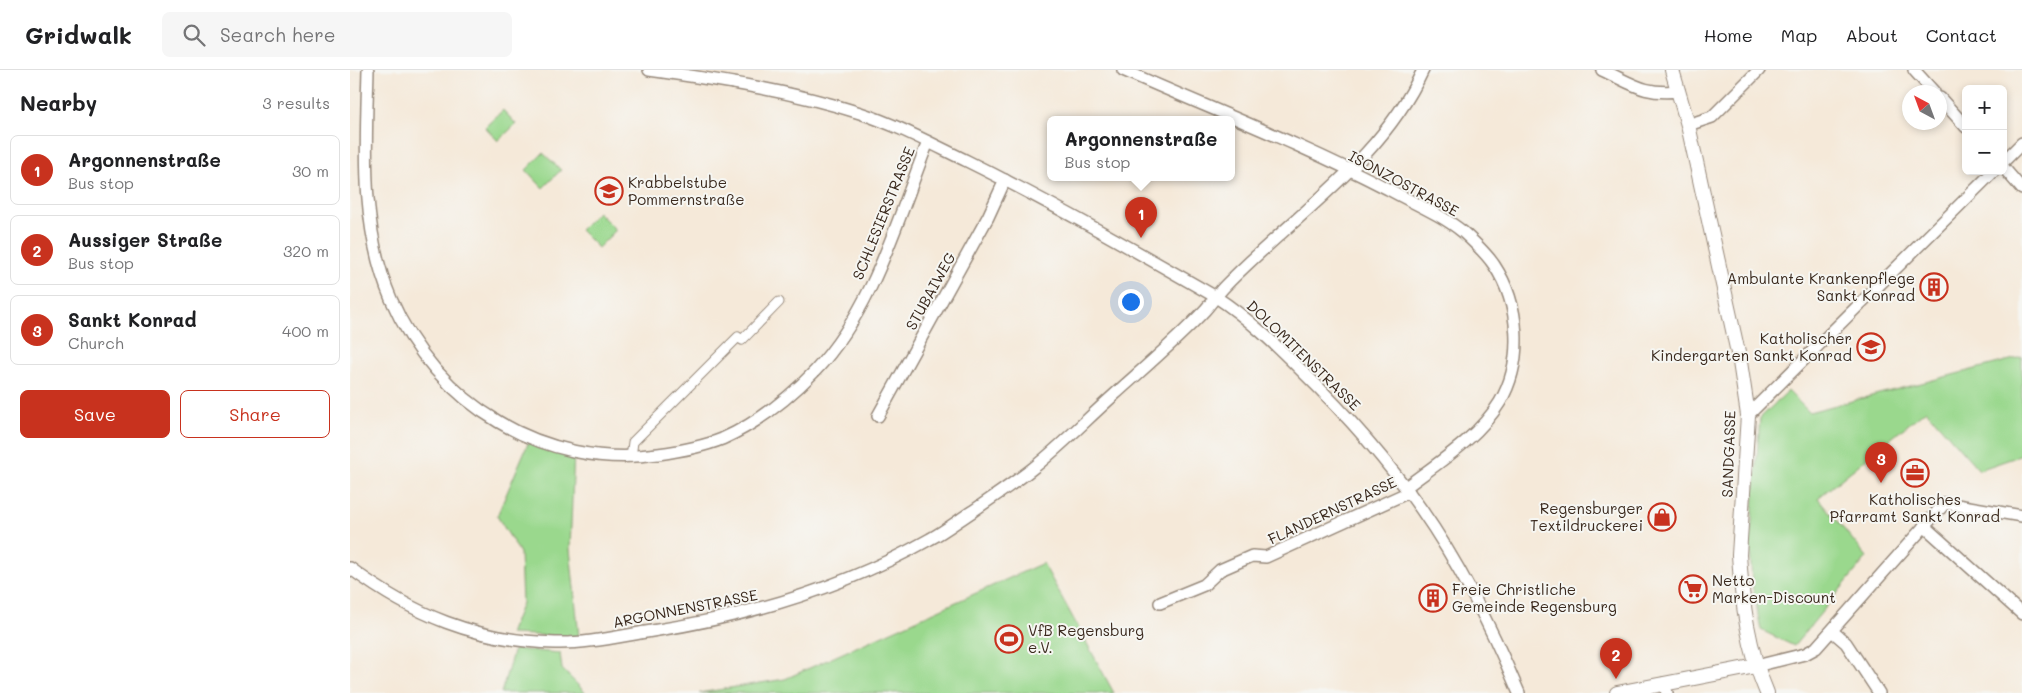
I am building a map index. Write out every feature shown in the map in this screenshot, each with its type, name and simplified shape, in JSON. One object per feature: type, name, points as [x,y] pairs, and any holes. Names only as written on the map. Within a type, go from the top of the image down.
[{"type":"street","name":"SCHLESIERSTRASSE","points":[[368,70],[366,174],[374,240],[381,272],[391,299],[404,324],[434,368],[457,392],[479,410],[498,422],[545,444],[579,454],[631,457],[678,452],[721,439],[755,422],[793,392],[830,353],[859,309],[883,261],[928,142]]},
{"type":"street","name":"DOLOMITENSTRASSE","points":[[649,70],[743,84],[810,99],[877,119],[1049,202],[1216,297],[1249,321],[1332,401],[1357,427],[1407,490],[1432,525],[1478,603],[1518,693]]},
{"type":"street","name":"ISONZOSTRASSE","points":[[1123,70],[1228,116]]},
{"type":"street","name":"ARGONNENSTRASSE","points":[[350,568],[412,609],[442,622],[501,638],[556,643],[611,637],[699,623],[764,608],[819,590],[862,572],[930,539],[1032,469],[1172,341],[1204,311],[1225,286],[1352,170],[1414,91],[1423,70]]},
{"type":"street","points":[[1602,70],[1646,91],[1660,93],[1679,91]]},
{"type":"street","name":"SANDGASSE","points":[[1672,70],[1688,126],[1740,362],[1748,415],[1739,554],[1747,633],[1756,666],[1767,693]]},
{"type":"street","points":[[1688,126],[1712,118],[1760,70]]},
{"type":"street","points":[[1914,70],[1928,85]]},
{"type":"street","points":[[1947,106],[1962,123]]},
{"type":"street","name":"ISONZOSTRASSE","points":[[1235,119],[1352,170],[1446,220],[1463,232],[1494,265],[1508,296],[1515,322],[1516,345],[1512,369],[1500,401],[1474,435],[1407,490]]},
{"type":"street","points":[[2007,158],[2022,143]]},
{"type":"street","points":[[2007,172],[2022,189]]},
{"type":"street","points":[[1748,415],[1990,175]]},
{"type":"street","name":"STUBAIWEG","points":[[878,416],[988,217],[1006,180]]},
{"type":"street","points":[[631,457],[632,442],[738,337],[742,340],[779,302]]},
{"type":"street","name":"FLANDERNSTRASSE","points":[[1160,603],[1204,584],[1220,570],[1252,556],[1266,557],[1407,490]]},
{"type":"street","points":[[1617,693],[1665,688],[1805,654],[1816,648],[1945,503],[2022,516]]},
{"type":"street","points":[[1924,526],[2022,614]]},
{"type":"street","points":[[1832,631],[1846,643],[1879,693]]},
{"type":"green space","points":[[503,110],[516,124],[498,141],[485,127]]},
{"type":"green space","points":[[543,153],[561,170],[543,188],[526,170]]},
{"type":"green space","points":[[598,212],[616,230],[598,248],[580,230]]},
{"type":"green space","points":[[2022,357],[2022,455],[1979,470],[1926,410],[1818,498],[1867,557],[1794,646],[1761,630],[1752,584],[1750,547],[1760,418],[1788,391],[1809,412]]},
{"type":"green space","points":[[529,441],[574,452],[570,549],[579,637],[510,634],[522,603],[520,553],[497,516]]},
{"type":"green space","name":"VfB Regensburg e.V.","points":[[1043,563],[1114,693],[699,693],[785,679]]},
{"type":"green space","points":[[514,649],[560,653],[562,669],[586,693],[501,693]]},
{"type":"place","name":"Krabbelstube Pommernstraße","points":[[609,191]]},
{"type":"place","name":"Argonnenstraße","points":[[1141,238]]},
{"type":"place","name":"Ambulante Krankenpflege Sankt Konrad","points":[[1934,287]]},
{"type":"place","name":"Katholischer Kindergarten Sankt Konrad","points":[[1871,347]]},
{"type":"place","name":"Katholisches Pfarramt Sankt Konrad","points":[[1915,473]]},
{"type":"place","name":"Sankt Konrad","points":[[1881,483]]},
{"type":"place","name":"Regensburger Textildruckerei","points":[[1662,517]]},
{"type":"place","name":"Netto Marken-Discount","points":[[1693,589]]},
{"type":"place","name":"Freie Christliche Gemeinde Regensburg","points":[[1433,598]]},
{"type":"place","name":"VfB Regensburg e.V.","points":[[1009,639]]},
{"type":"place","name":"Aussiger Straße","points":[[1616,679]]}]
